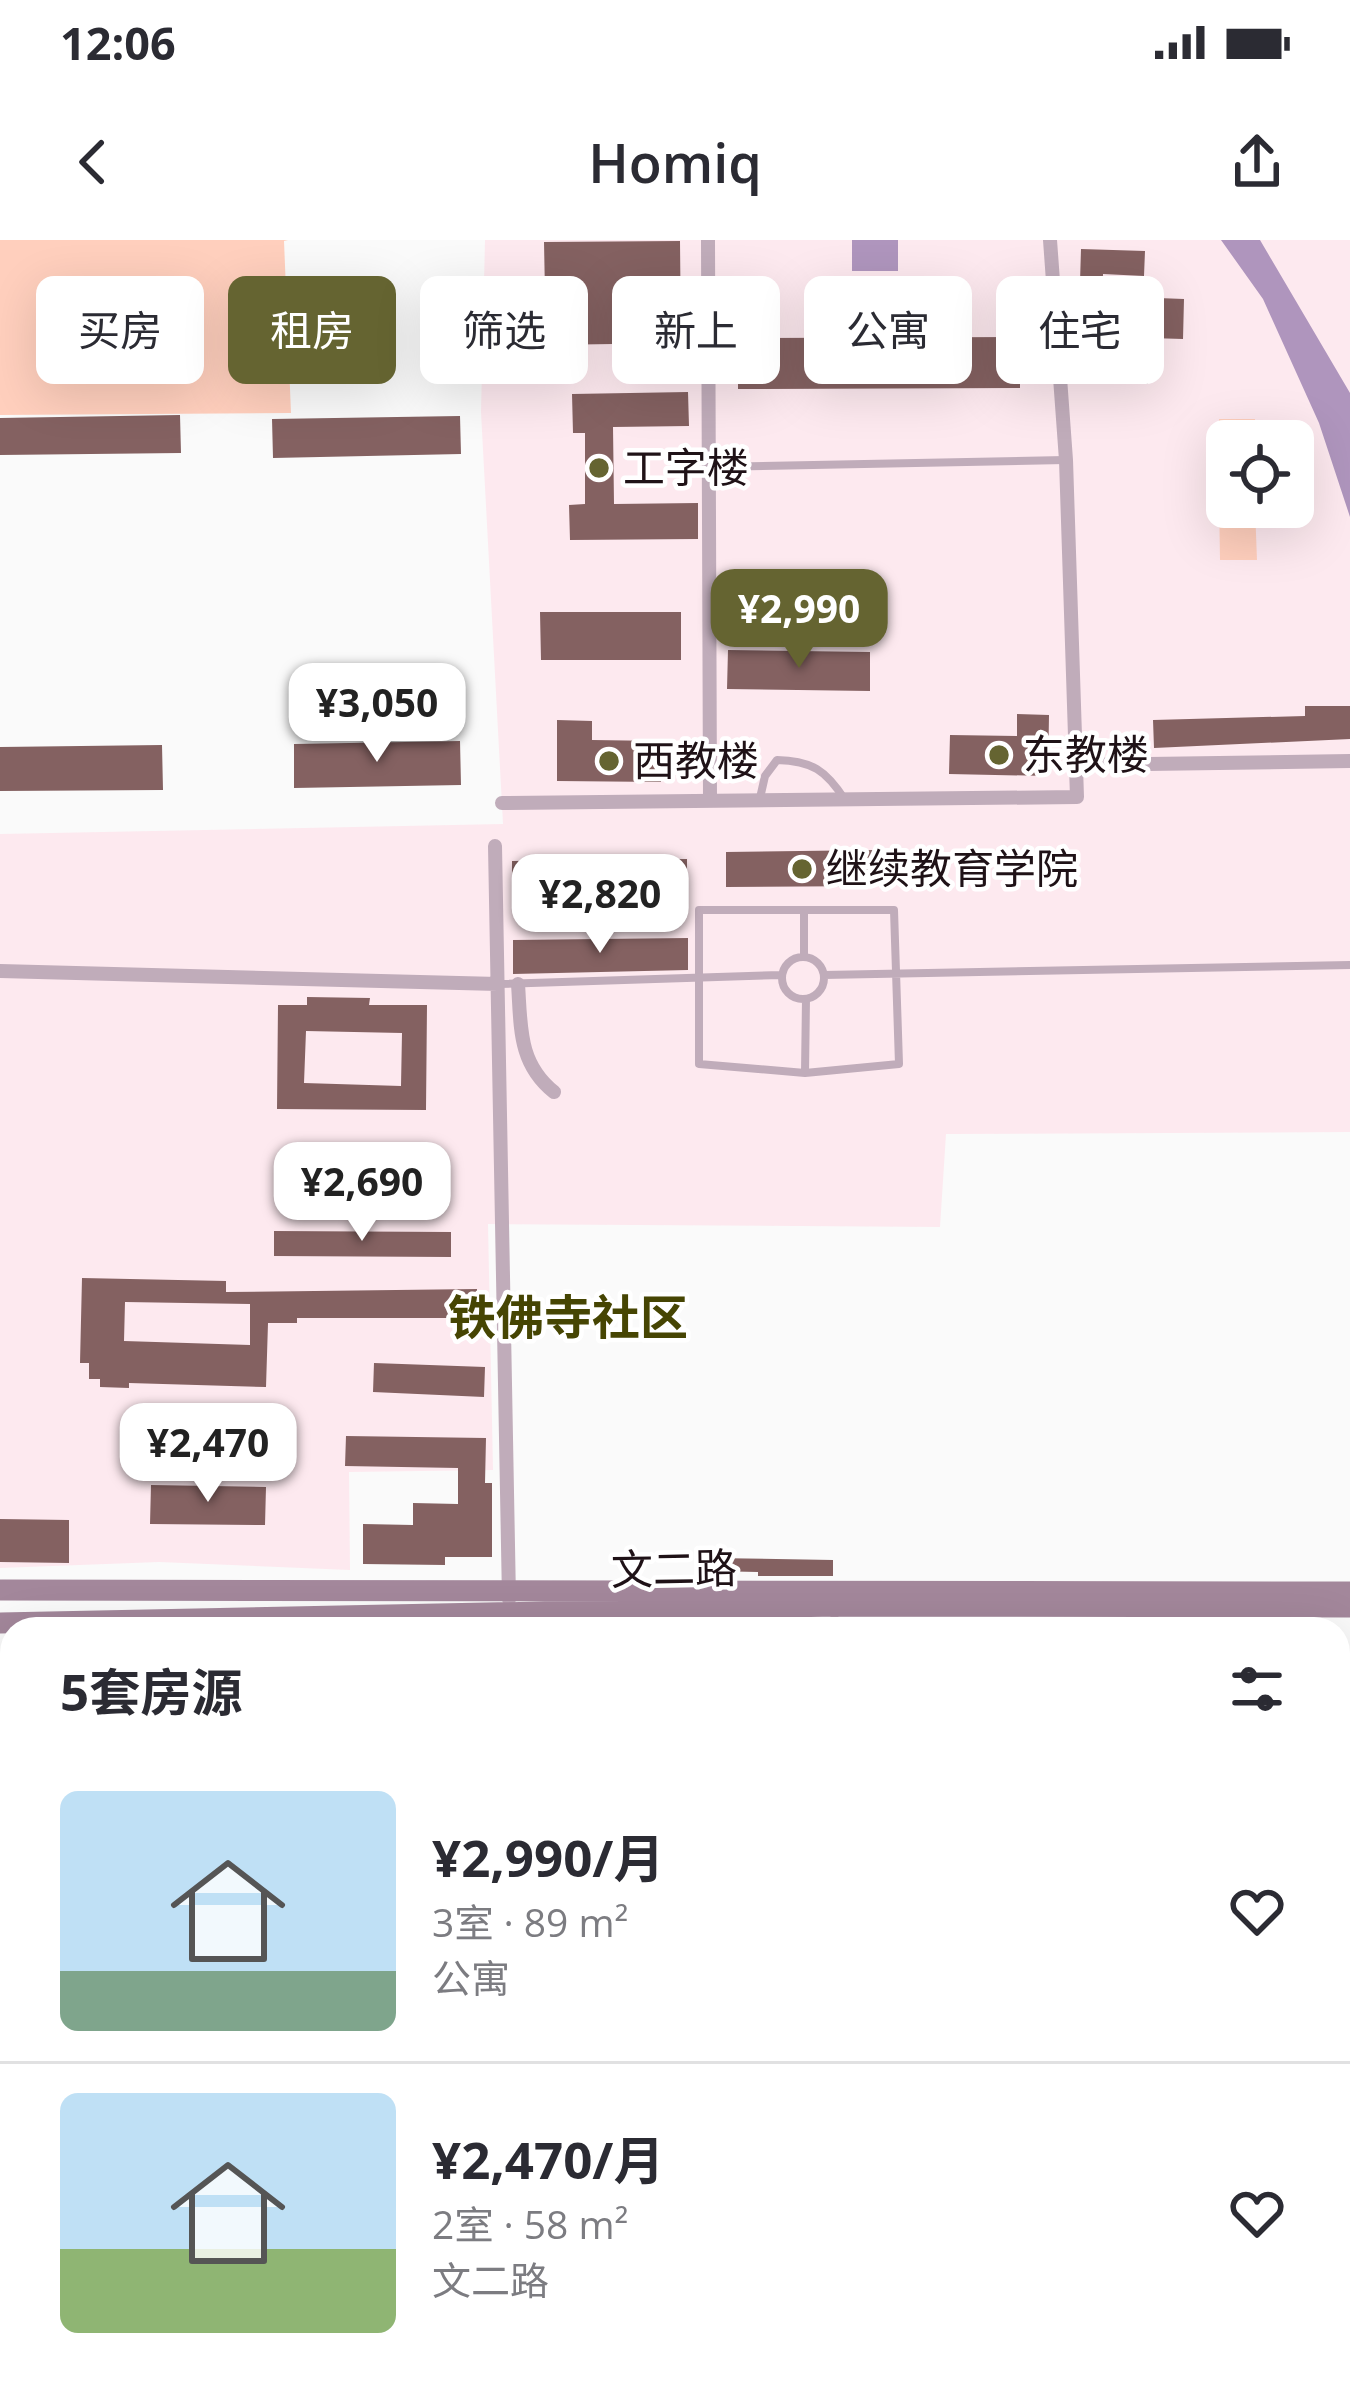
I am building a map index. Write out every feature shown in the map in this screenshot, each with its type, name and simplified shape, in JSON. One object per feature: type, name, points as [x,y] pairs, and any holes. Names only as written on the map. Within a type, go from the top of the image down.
[{"type":"main road","name":"文二路","points":[[0,1590],[834,1606],[1350,1607]]},
{"type":"main road","name":"文二路","points":[[139,1617],[510,1601],[1350,1592]]},
{"type":"street","points":[[708,240],[710,800]]},
{"type":"street","points":[[502,803],[1078,796],[1066,460],[1050,240]]},
{"type":"street","points":[[1077,765],[1350,761]]},
{"type":"street","points":[[495,846],[510,1601]]},
{"type":"street","points":[[0,971],[498,984]]},
{"type":"street","points":[[518,984],[524,1054],[532,1071],[554,1092]]},
{"type":"lane","points":[[707,467],[1066,460]]},
{"type":"lane","points":[[760,800],[765,776],[777,760],[806,761],[829,774],[846,801]]},
{"type":"lane","points":[[699,910],[804,910],[894,910],[899,1064],[805,1072],[699,1064],[699,910]]},
{"type":"lane","points":[[804,910],[804,956]]},
{"type":"lane","points":[[804,956],[817,962],[824,974],[818,993],[806,999],[788,993],[781,976],[786,964],[804,956]]},
{"type":"lane","points":[[824,974],[1350,965]]},
{"type":"lane","points":[[498,984],[781,976]]},
{"type":"lane","points":[[805,1072],[806,999]]},
{"type":"lane","points":[[834,1606],[834,1617]]},
{"type":"shaded area","points":[[0,240],[288,240],[284,241],[285,276],[228,276],[228,384],[290,384],[291,413],[0,415]]},
{"type":"shaded area","points":[[485,240],[1350,240],[1350,1132],[946,1134],[940,1227],[488,1224],[493,1470],[349,1472],[350,1570],[159,1562],[0,1568],[0,834],[503,824],[482,384],[588,384],[588,276],[484,276]]},
{"type":"shaded area","points":[[852,240],[898,240],[898,271],[852,271]]},
{"type":"shaded area","points":[[1221,240],[1260,240],[1350,393],[1350,517],[1319,423],[1263,299]]},
{"type":"shaded area","points":[[1219,528],[1256,528],[1257,560],[1220,560]]},
{"type":"building","points":[[680,241],[680,276],[612,276],[612,344],[588,344],[588,276],[545,276],[544,242]]},
{"type":"building","points":[[1081,249],[1145,251],[1144,276],[1080,276]]},
{"type":"building","points":[[1164,298],[1184,299],[1183,339],[1164,338]]},
{"type":"building","points":[[972,337],[996,337],[996,384],[1020,384],[1020,388],[738,389],[738,384],[780,384],[780,338],[804,338],[804,384],[972,384]]},
{"type":"building","name":"工字楼","points":[[688,392],[689,426],[613,427],[614,504],[698,503],[698,539],[570,540],[569,505],[585,504],[585,433],[573,433],[572,394]]},
{"type":"building","points":[[180,415],[181,453],[0,455],[0,418]]},
{"type":"building","points":[[460,416],[461,454],[273,458],[272,419]]},
{"type":"building","points":[[540,612],[681,612],[681,660],[541,660]]},
{"type":"building","points":[[728,650],[870,652],[870,691],[727,689]]},
{"type":"building","points":[[1305,706],[1350,706],[1350,739],[1154,748],[1153,720],[1305,716]]},
{"type":"building","name":"东教楼","points":[[1017,714],[1049,715],[1048,776],[949,774],[950,735],[1017,736]]},
{"type":"building","name":"西教楼","points":[[557,720],[592,721],[592,740],[661,741],[661,782],[557,781]]},
{"type":"building","points":[[460,741],[461,785],[294,788],[294,744]]},
{"type":"building","points":[[162,745],[163,790],[0,791],[0,747]]},
{"type":"building","name":"继续教育学院","points":[[877,850],[877,886],[726,887],[726,852]]},
{"type":"building","points":[[687,859],[687,895],[512,896],[512,861]]},
{"type":"building","points":[[688,938],[688,970],[513,974],[513,940]]},
{"type":"building","points":[[307,997],[370,998],[369,1005],[427,1005],[426,1110],[277,1109],[278,1005],[307,1005]],"holes":[[[306,1031],[402,1033],[401,1086],[304,1083]]]},
{"type":"building","points":[[438,1157],[438,1198],[279,1199],[278,1158]]},
{"type":"building","points":[[274,1231],[451,1232],[451,1257],[274,1256]]},
{"type":"building","points":[[82,1278],[226,1281],[226,1292],[477,1289],[477,1318],[297,1318],[297,1323],[268,1323],[266,1387],[129,1383],[129,1388],[100,1387],[100,1379],[89,1379],[89,1363],[80,1363]],"holes":[[[125,1302],[250,1304],[250,1345],[124,1341]]]},
{"type":"building","points":[[374,1363],[485,1367],[484,1397],[373,1392]]},
{"type":"building","points":[[346,1436],[486,1438],[485,1483],[492,1483],[492,1557],[445,1557],[445,1565],[363,1564],[363,1524],[413,1525],[413,1503],[458,1504],[458,1468],[345,1466]]},
{"type":"building","points":[[151,1485],[266,1487],[265,1525],[150,1524]]},
{"type":"building","points":[[0,1519],[69,1520],[69,1563],[0,1562]]},
{"type":"building","points":[[711,1558],[833,1560],[833,1576],[711,1571]]},
{"type":"place","name":"工字楼","points":[[599,468]]},
{"type":"place","name":"东教楼","points":[[999,755]]},
{"type":"place","name":"西教楼","points":[[609,761]]},
{"type":"place","name":"继续教育学院","points":[[802,869]]},
{"type":"district","name":"铁佛寺社区","points":[[568,1318]]}]
